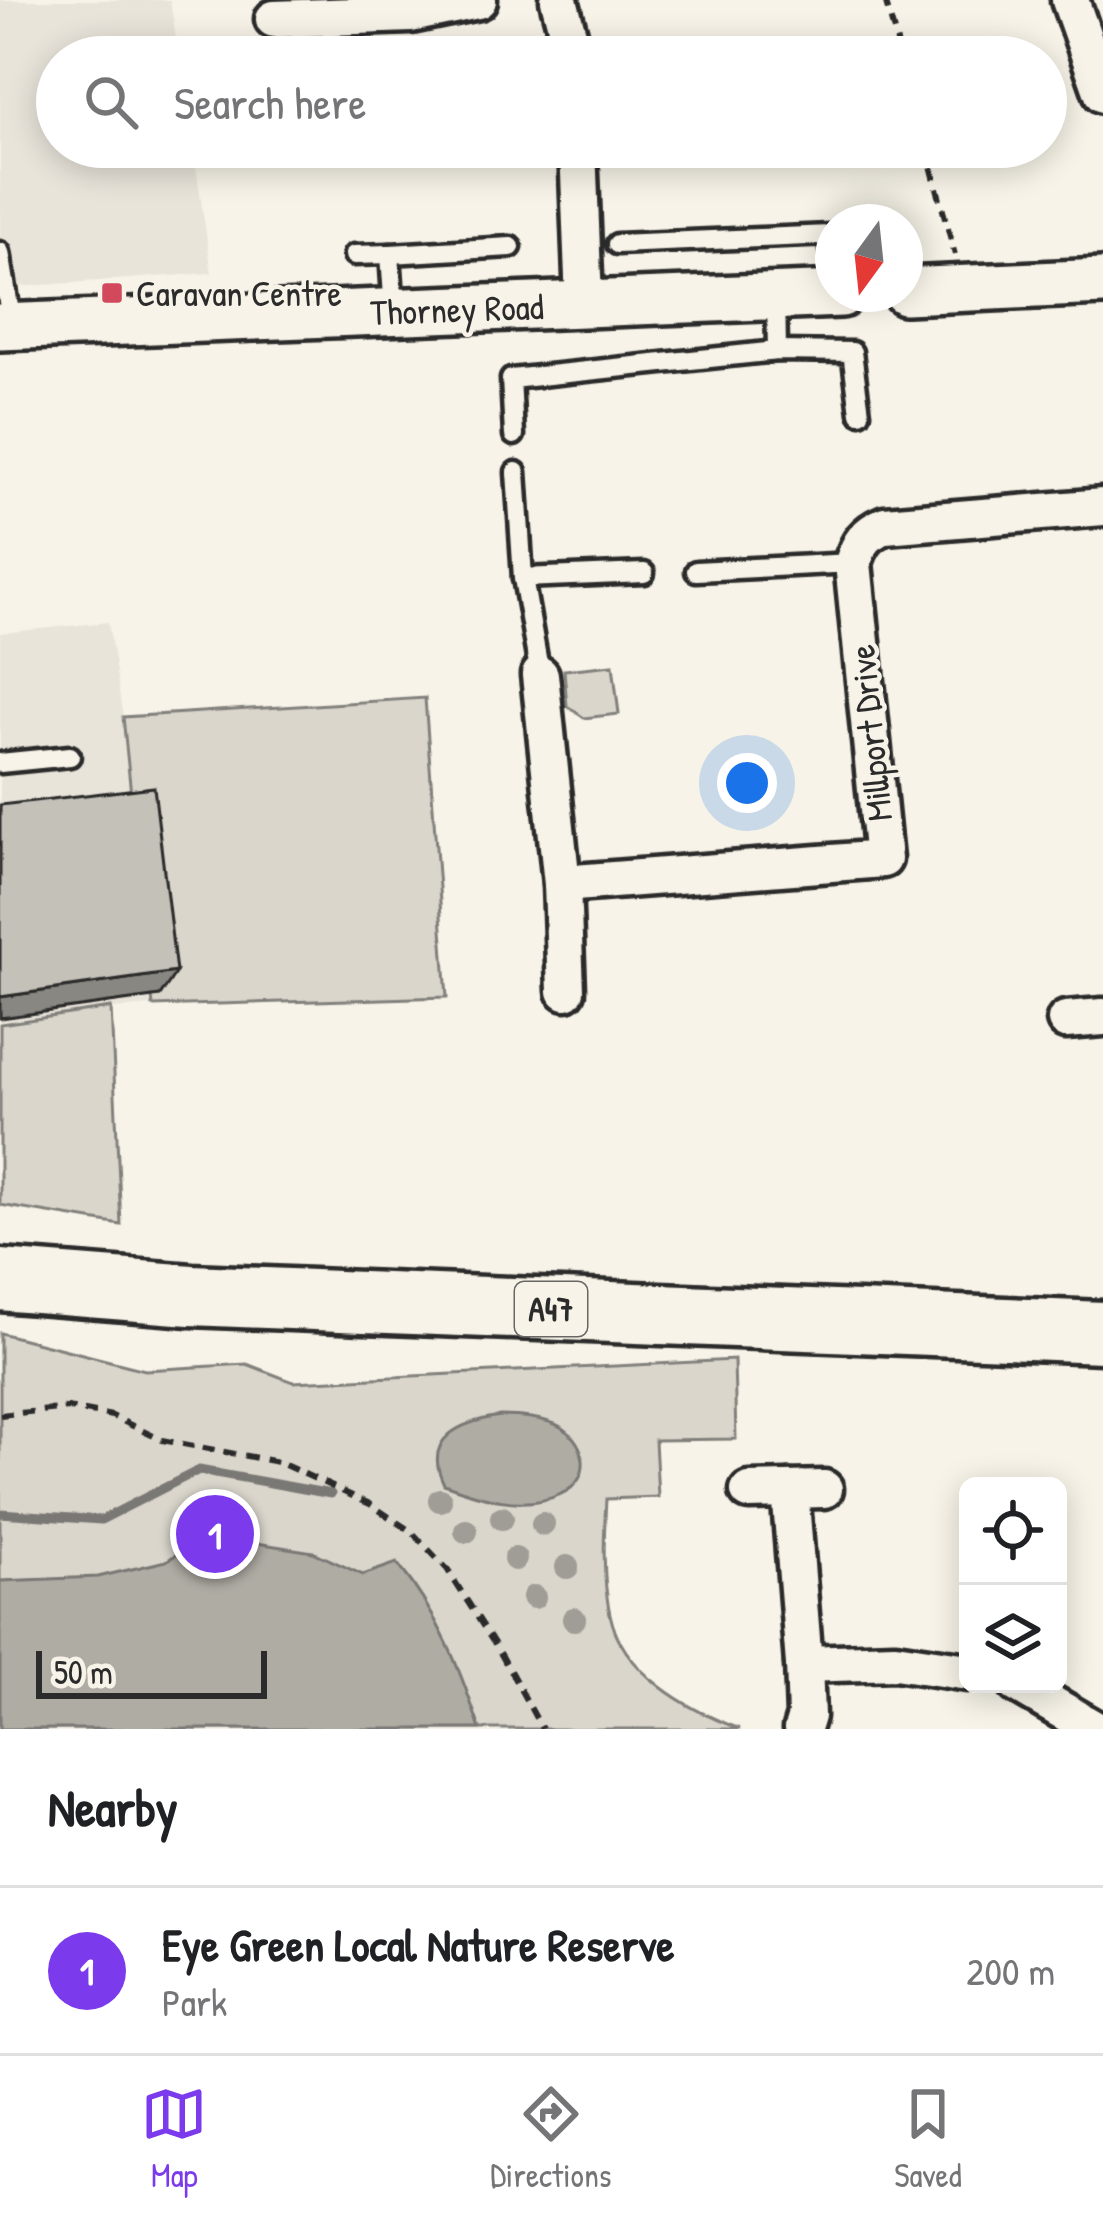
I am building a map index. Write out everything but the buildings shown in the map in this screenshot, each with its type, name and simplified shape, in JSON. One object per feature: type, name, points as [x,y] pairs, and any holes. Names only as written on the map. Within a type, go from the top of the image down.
[{"type":"highway","name":"A47","points":[[0,1280],[190,1295],[1103,1332]]},
{"type":"street","points":[[274,20],[411,14],[478,0]]},
{"type":"street","points":[[559,0],[568,36]]},
{"type":"street","points":[[1070,0],[1103,94]]},
{"type":"street","points":[[579,168],[584,303]]},
{"type":"street","points":[[923,289],[1103,282]]},
{"type":"street","name":"Thorney Road","points":[[6,327],[815,294]]},
{"type":"street","points":[[853,563],[870,531],[885,525],[1103,507]]},
{"type":"street","name":"Millport Drive","points":[[562,884],[883,859],[853,563]]},
{"type":"street","points":[[540,676],[562,884],[566,991]]},
{"type":"street","points":[[1066,1020],[1103,1017]]},
{"type":"street","points":[[738,1491],[807,1489],[806,1716],[802,1729]]},
{"type":"street","points":[[804,1664],[896,1661],[959,1671]]},
{"type":"street","points":[[1032,1693],[1094,1729]]},
{"type":"lane","points":[[617,244],[815,236]]},
{"type":"lane","points":[[354,256],[511,247]]},
{"type":"lane","points":[[0,253],[6,327]]},
{"type":"lane","points":[[390,254],[394,312]]},
{"type":"lane","points":[[776,295],[777,351]]},
{"type":"lane","points":[[514,435],[511,379],[777,351],[852,352],[860,413]]},
{"type":"lane","points":[[516,472],[524,578],[540,676]]},
{"type":"lane","points":[[696,571],[853,563]]},
{"type":"lane","points":[[524,578],[644,573]]},
{"type":"lane","points":[[0,764],[70,756]]},
{"type":"path","points":[[885,0],[895,36]]},
{"type":"path","points":[[932,168],[964,287]]},
{"type":"path","points":[[0,1415],[68,1408],[112,1416],[162,1440],[278,1462],[370,1504],[412,1532],[447,1569],[542,1729]]},
{"type":"shaded area","points":[[0,0],[170,0],[176,36],[36,36],[36,168],[196,168],[212,273],[0,288]]},
{"type":"shaded area","points":[[108,622],[123,717],[153,1006],[111,1009],[121,1225],[0,1205],[0,633]]},
{"type":"shaded area","points":[[613,665],[619,714],[584,718],[567,706],[564,670]]},
{"type":"shaded area","points":[[425,698],[447,997],[153,1006],[123,717]]},
{"type":"shaded area","points":[[111,1008],[121,1225],[0,1205],[0,1024]]},
{"type":"shaded area","points":[[0,1333],[145,1370],[247,1364],[293,1382],[734,1360],[736,1439],[655,1440],[658,1497],[606,1499],[604,1556],[610,1614],[628,1654],[679,1700],[740,1729],[0,1729]]},
{"type":"shaded area","points":[[500,1416],[528,1417],[566,1430],[583,1458],[583,1469],[572,1487],[546,1499],[517,1502],[444,1484],[438,1468],[442,1443],[460,1428]]},
{"type":"shaded area","points":[[207,1535],[313,1552],[363,1575],[397,1563],[446,1642],[480,1729],[0,1729],[0,1581],[98,1577],[166,1561]]},
{"type":"waterway","points":[[0,1513],[101,1520],[199,1470],[331,1494]]},
{"type":"place","name":"Caravan Centre","points":[[112,293]]},
{"type":"place","name":"Eye Green Local Nature Reserve","points":[[215,1534]]}]
